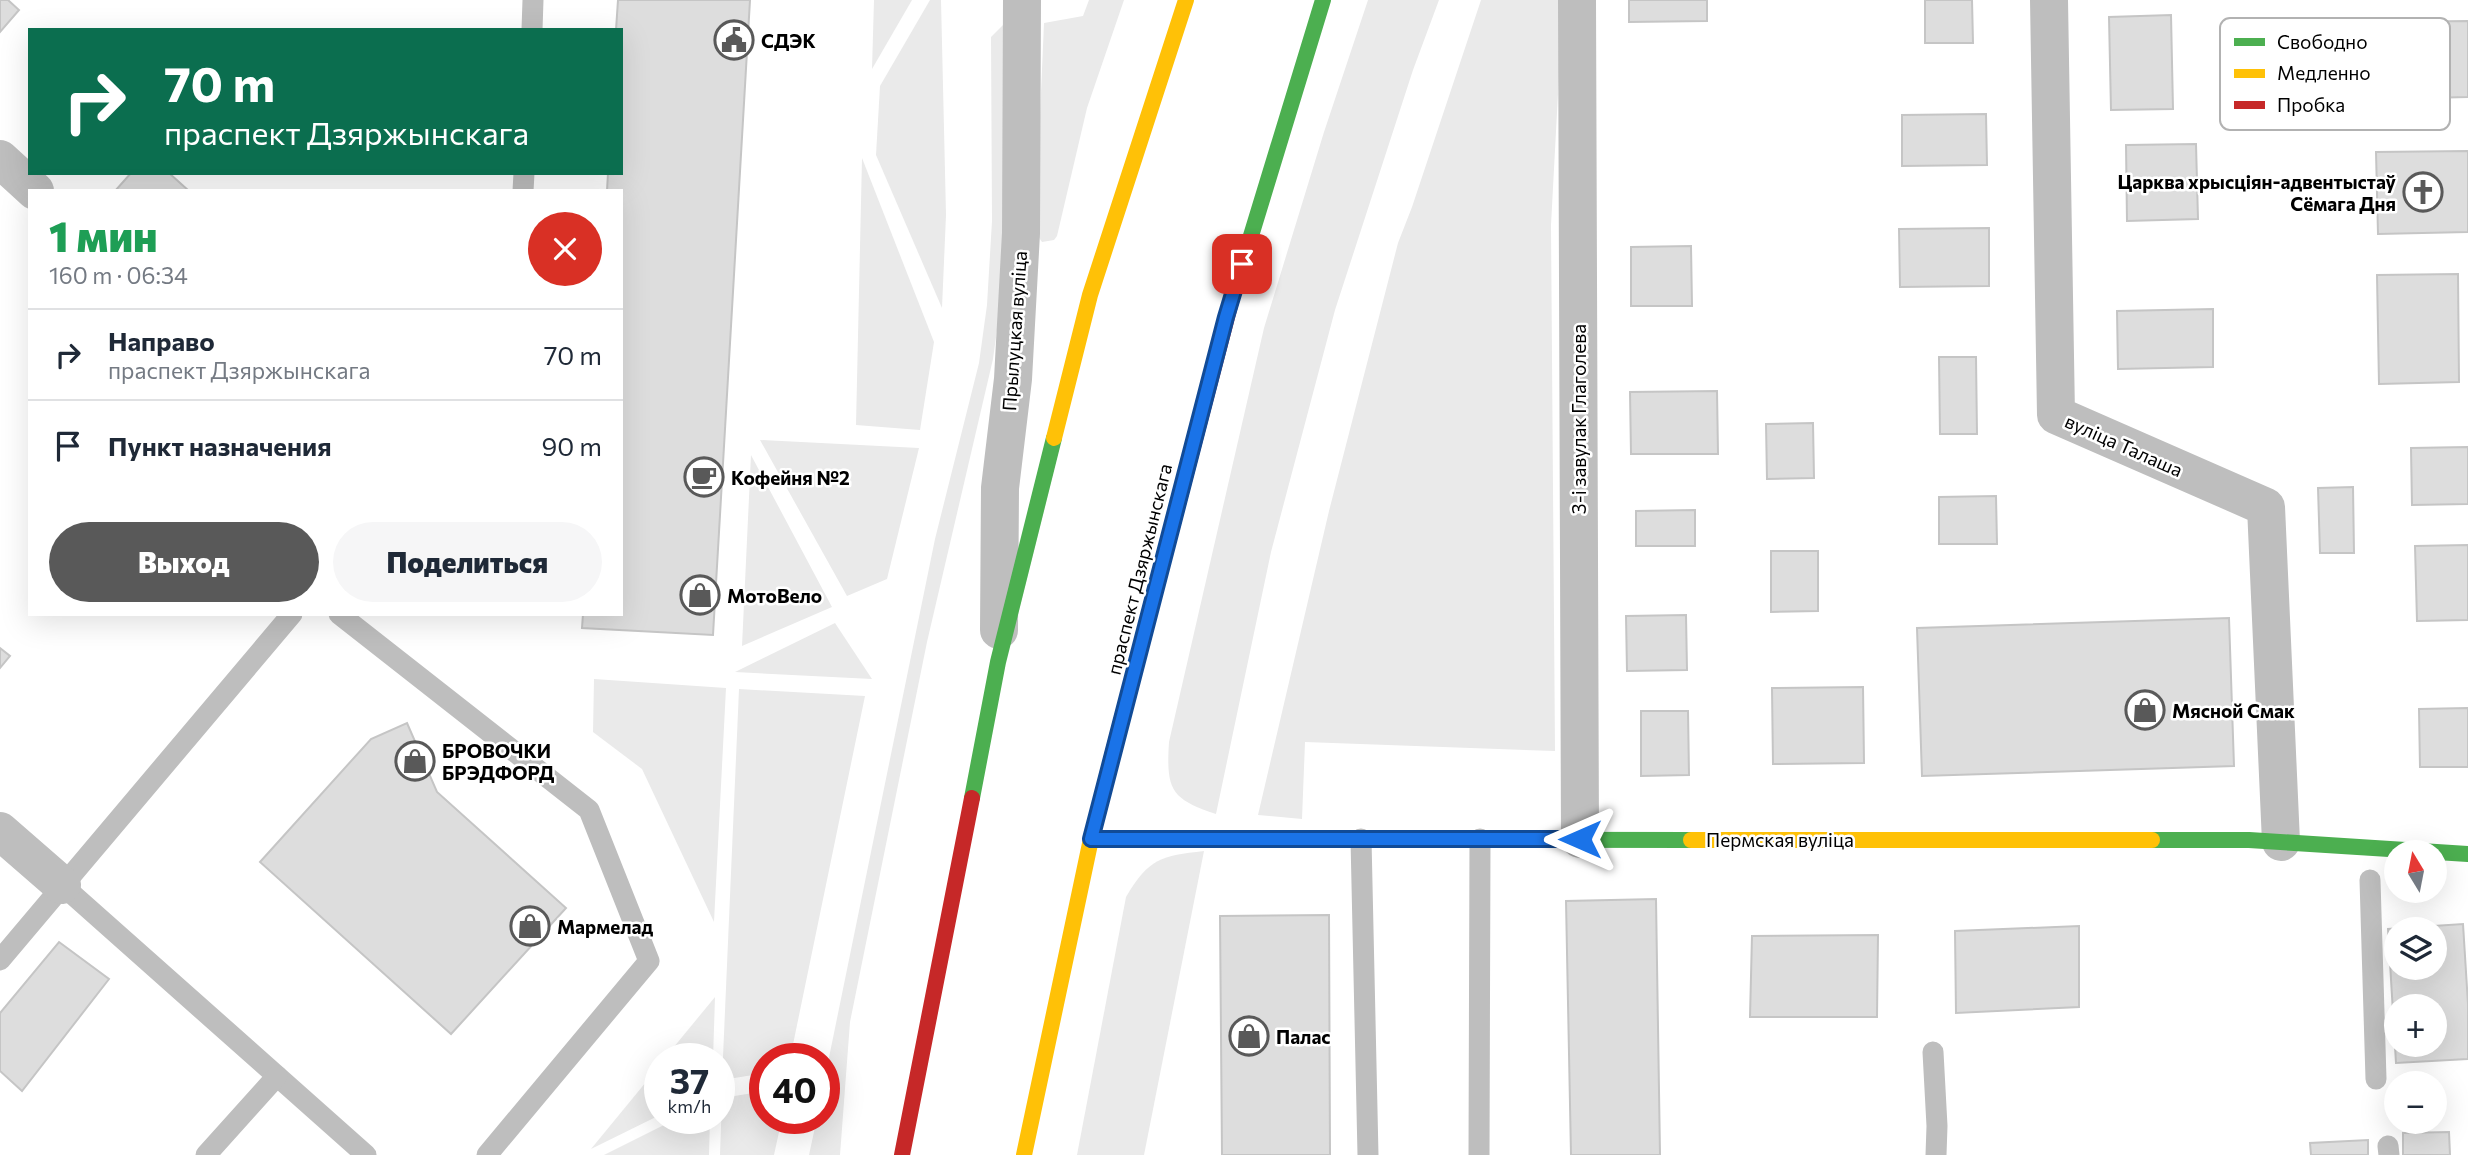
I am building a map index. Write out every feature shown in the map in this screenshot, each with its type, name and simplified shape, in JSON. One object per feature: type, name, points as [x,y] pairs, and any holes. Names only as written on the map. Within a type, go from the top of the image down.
[{"type":"main road","points":[[902,1155],[998,662],[1090,295],[1186,0]]},
{"type":"main road","name":"праспект Дзяржынскага","points":[[1024,1155],[1091,839],[1226,317],[1322,0]]},
{"type":"main road","name":"Пермская вуліца","points":[[1091,839],[2236,840],[2468,854]]},
{"type":"street","name":"Прылуцкая вуліца","points":[[998,662],[1000,488],[1013,379],[1021,233],[1023,0]]},
{"type":"street","name":"3-і завулак Глаголева","points":[[1577,0],[1580,839]]},
{"type":"street","name":"вуліца Талаша","points":[[2049,0],[2056,415],[2266,507],[2281,842]]},
{"type":"street","points":[[0,159],[33,189]]},
{"type":"street","points":[[0,831],[62,886]]},
{"type":"lane","points":[[532,28],[533,0]]},
{"type":"lane","points":[[0,960],[290,616]]},
{"type":"lane","points":[[342,616],[589,810],[649,961],[487,1155]]},
{"type":"lane","points":[[1361,839],[1368,1155]]},
{"type":"lane","points":[[1479,1155],[1480,839]]},
{"type":"lane","points":[[2370,880],[2376,1079]]},
{"type":"lane","points":[[62,886],[366,1155]]},
{"type":"lane","points":[[1933,1052],[1936,1155]]},
{"type":"lane","points":[[206,1155],[276,1076]]},
{"type":"shaded area","points":[[874,0],[912,0],[872,69]]},
{"type":"shaded area","points":[[930,0],[941,0],[946,215],[942,308],[876,155],[880,86]]},
{"type":"shaded area","points":[[1089,0],[1124,0],[1087,108],[1057,236],[1054,240],[1042,242],[1035,232],[1044,23],[1083,16]]},
{"type":"shaded area","points":[[1368,0],[1439,0],[1413,70],[1335,310],[1271,552],[1216,814],[1189,803],[1174,790],[1169,771],[1169,742],[1264,328]]},
{"type":"shaded area","points":[[1481,0],[1563,0],[1551,225],[1555,751],[1305,742],[1302,819],[1258,815],[1329,511],[1398,243]]},
{"type":"shaded area","points":[[1006,22],[1001,301],[993,359],[927,642],[850,1022],[840,1155],[809,1155],[814,1134],[840,1134],[840,1043],[832,1043],[935,539],[979,363],[987,305],[992,221],[991,37]]},
{"type":"shaded area","points":[[862,158],[934,342],[920,430],[856,425]]},
{"type":"shaded area","points":[[760,440],[919,448],[887,579],[847,596]]},
{"type":"shaded area","points":[[751,455],[832,607],[742,646]]},
{"type":"shaded area","points":[[835,623],[872,679],[735,672]]},
{"type":"shaded area","points":[[594,679],[726,688],[714,922],[642,769],[593,732]]},
{"type":"shaded area","points":[[739,689],[865,696],[793,1043],[749,1043],[749,1076],[735,1078],[735,1043],[724,1043]]},
{"type":"shaded area","points":[[1204,851],[1144,1155],[1077,1155],[1126,897],[1142,874],[1158,861],[1166,857]]},
{"type":"shaded area","points":[[715,997],[714,1043],[677,1043]]},
{"type":"shaded area","points":[[644,1084],[644,1123],[591,1149]]},
{"type":"shaded area","points":[[749,1094],[749,1134],[779,1134],[774,1155],[720,1155],[721,1134],[735,1134],[735,1096]]},
{"type":"shaded area","points":[[646,1134],[710,1134],[709,1155],[604,1155]]},
{"type":"building","points":[[0,0],[8,0],[19,10],[0,32]]},
{"type":"building","points":[[618,0],[750,0],[713,635],[582,628],[583,616],[623,616],[623,189],[607,189],[608,175],[623,175],[623,28],[616,28]]},
{"type":"building","points":[[1629,0],[1707,0],[1707,21],[1629,22]]},
{"type":"building","points":[[1925,0],[1972,0],[1973,43],[1925,43]]},
{"type":"building","points":[[2171,15],[2173,109],[2111,110],[2109,17]]},
{"type":"building","points":[[2450,21],[2468,21],[2468,97],[2450,97]]},
{"type":"building","points":[[1986,114],[1987,165],[1902,166],[1902,115]]},
{"type":"building","points":[[2196,144],[2198,219],[2127,221],[2126,145]]},
{"type":"building","name":"Царква хрысціян-адвентыстаў Сёмага Дня","points":[[2468,151],[2468,232],[2378,234],[2376,152]]},
{"type":"building","points":[[129,175],[171,175],[187,189],[117,189]]},
{"type":"building","points":[[1989,228],[1989,286],[1900,287],[1899,229]]},
{"type":"building","points":[[1691,246],[1692,306],[1631,306],[1631,247]]},
{"type":"building","points":[[2458,274],[2459,382],[2379,384],[2377,275]]},
{"type":"building","points":[[2213,309],[2213,367],[2118,369],[2117,311]]},
{"type":"building","points":[[1939,357],[1976,357],[1977,434],[1940,434]]},
{"type":"building","points":[[1717,391],[1718,454],[1631,454],[1630,392]]},
{"type":"building","points":[[1813,423],[1814,478],[1767,479],[1766,424]]},
{"type":"building","points":[[2468,447],[2468,504],[2412,505],[2411,448]]},
{"type":"building","points":[[2353,487],[2354,553],[2320,553],[2318,488]]},
{"type":"building","points":[[1996,496],[1997,544],[1939,544],[1939,497]]},
{"type":"building","points":[[1695,510],[1695,546],[1636,546],[1636,511]]},
{"type":"building","points":[[2468,545],[2468,620],[2417,621],[2415,546]]},
{"type":"building","points":[[1771,551],[1818,551],[1818,611],[1771,612]]},
{"type":"building","points":[[1686,615],[1687,670],[1627,671],[1626,616]]},
{"type":"building","points":[[2229,618],[2234,766],[1922,776],[1917,628]]},
{"type":"building","points":[[0,648],[10,656],[0,668]]},
{"type":"building","points":[[1863,687],[1864,763],[1773,764],[1772,688]]},
{"type":"building","points":[[2468,708],[2468,767],[2420,767],[2419,709]]},
{"type":"building","points":[[1641,711],[1688,711],[1689,775],[1641,776]]},
{"type":"building","points":[[407,723],[437,792],[566,908],[451,1034],[260,862],[371,739]]},
{"type":"building","points":[[1656,899],[1660,1155],[1571,1155],[1566,901]]},
{"type":"building","points":[[1329,915],[1330,1155],[1222,1155],[1220,916]]},
{"type":"building","points":[[2463,924],[2468,1059],[2396,1063],[2396,1057],[2447,1057],[2447,994],[2392,994],[2391,980],[2447,980],[2447,925]]},
{"type":"building","points":[[2079,926],[2079,1007],[1956,1013],[1955,931]]},
{"type":"building","points":[[1878,935],[1877,1017],[1750,1017],[1752,936]]},
{"type":"building","points":[[59,942],[109,979],[22,1091],[0,1071],[0,1013]]},
{"type":"building","points":[[2447,1132],[2450,1155],[2403,1155],[2403,1134]]},
{"type":"building","points":[[2368,1140],[2368,1155],[2311,1155],[2310,1143]]},
{"type":"traffic: fast","points":[[1232,298],[1323,0]]},
{"type":"traffic: fast","points":[[972,798],[998,662],[1054,438]]},
{"type":"traffic: fast","points":[[1091,839],[1691,840]]},
{"type":"traffic: fast","points":[[2152,840],[2249,840],[2468,854]]},
{"type":"traffic: slow","points":[[1054,438],[1090,295],[1186,0]]},
{"type":"traffic: slow","points":[[1024,1155],[1091,839],[1112,756]]},
{"type":"traffic: slow","points":[[1691,840],[2152,840]]},
{"type":"traffic: jam","points":[[1112,756],[1232,298]]},
{"type":"traffic: jam","points":[[902,1155],[972,798]]},
{"type":"place","name":"СДЭК","points":[[734,40]]},
{"type":"place","name":"Царква хрысціян-адвентыстаў Сёмага Дня","points":[[2423,192]]},
{"type":"place","name":"Кофейня №2","points":[[704,477]]},
{"type":"place","name":"МотоВело","points":[[700,595]]},
{"type":"place","name":"Мясной Смак","points":[[2145,710]]},
{"type":"place","name":"БРОВОЧКИ БРЭДФОРД","points":[[415,761]]},
{"type":"place","name":"Мармелад","points":[[530,926]]},
{"type":"place","name":"Палас","points":[[1249,1036]]},
{"type":"route","points":[[1242,264],[1091,839],[1580,839]]}]
